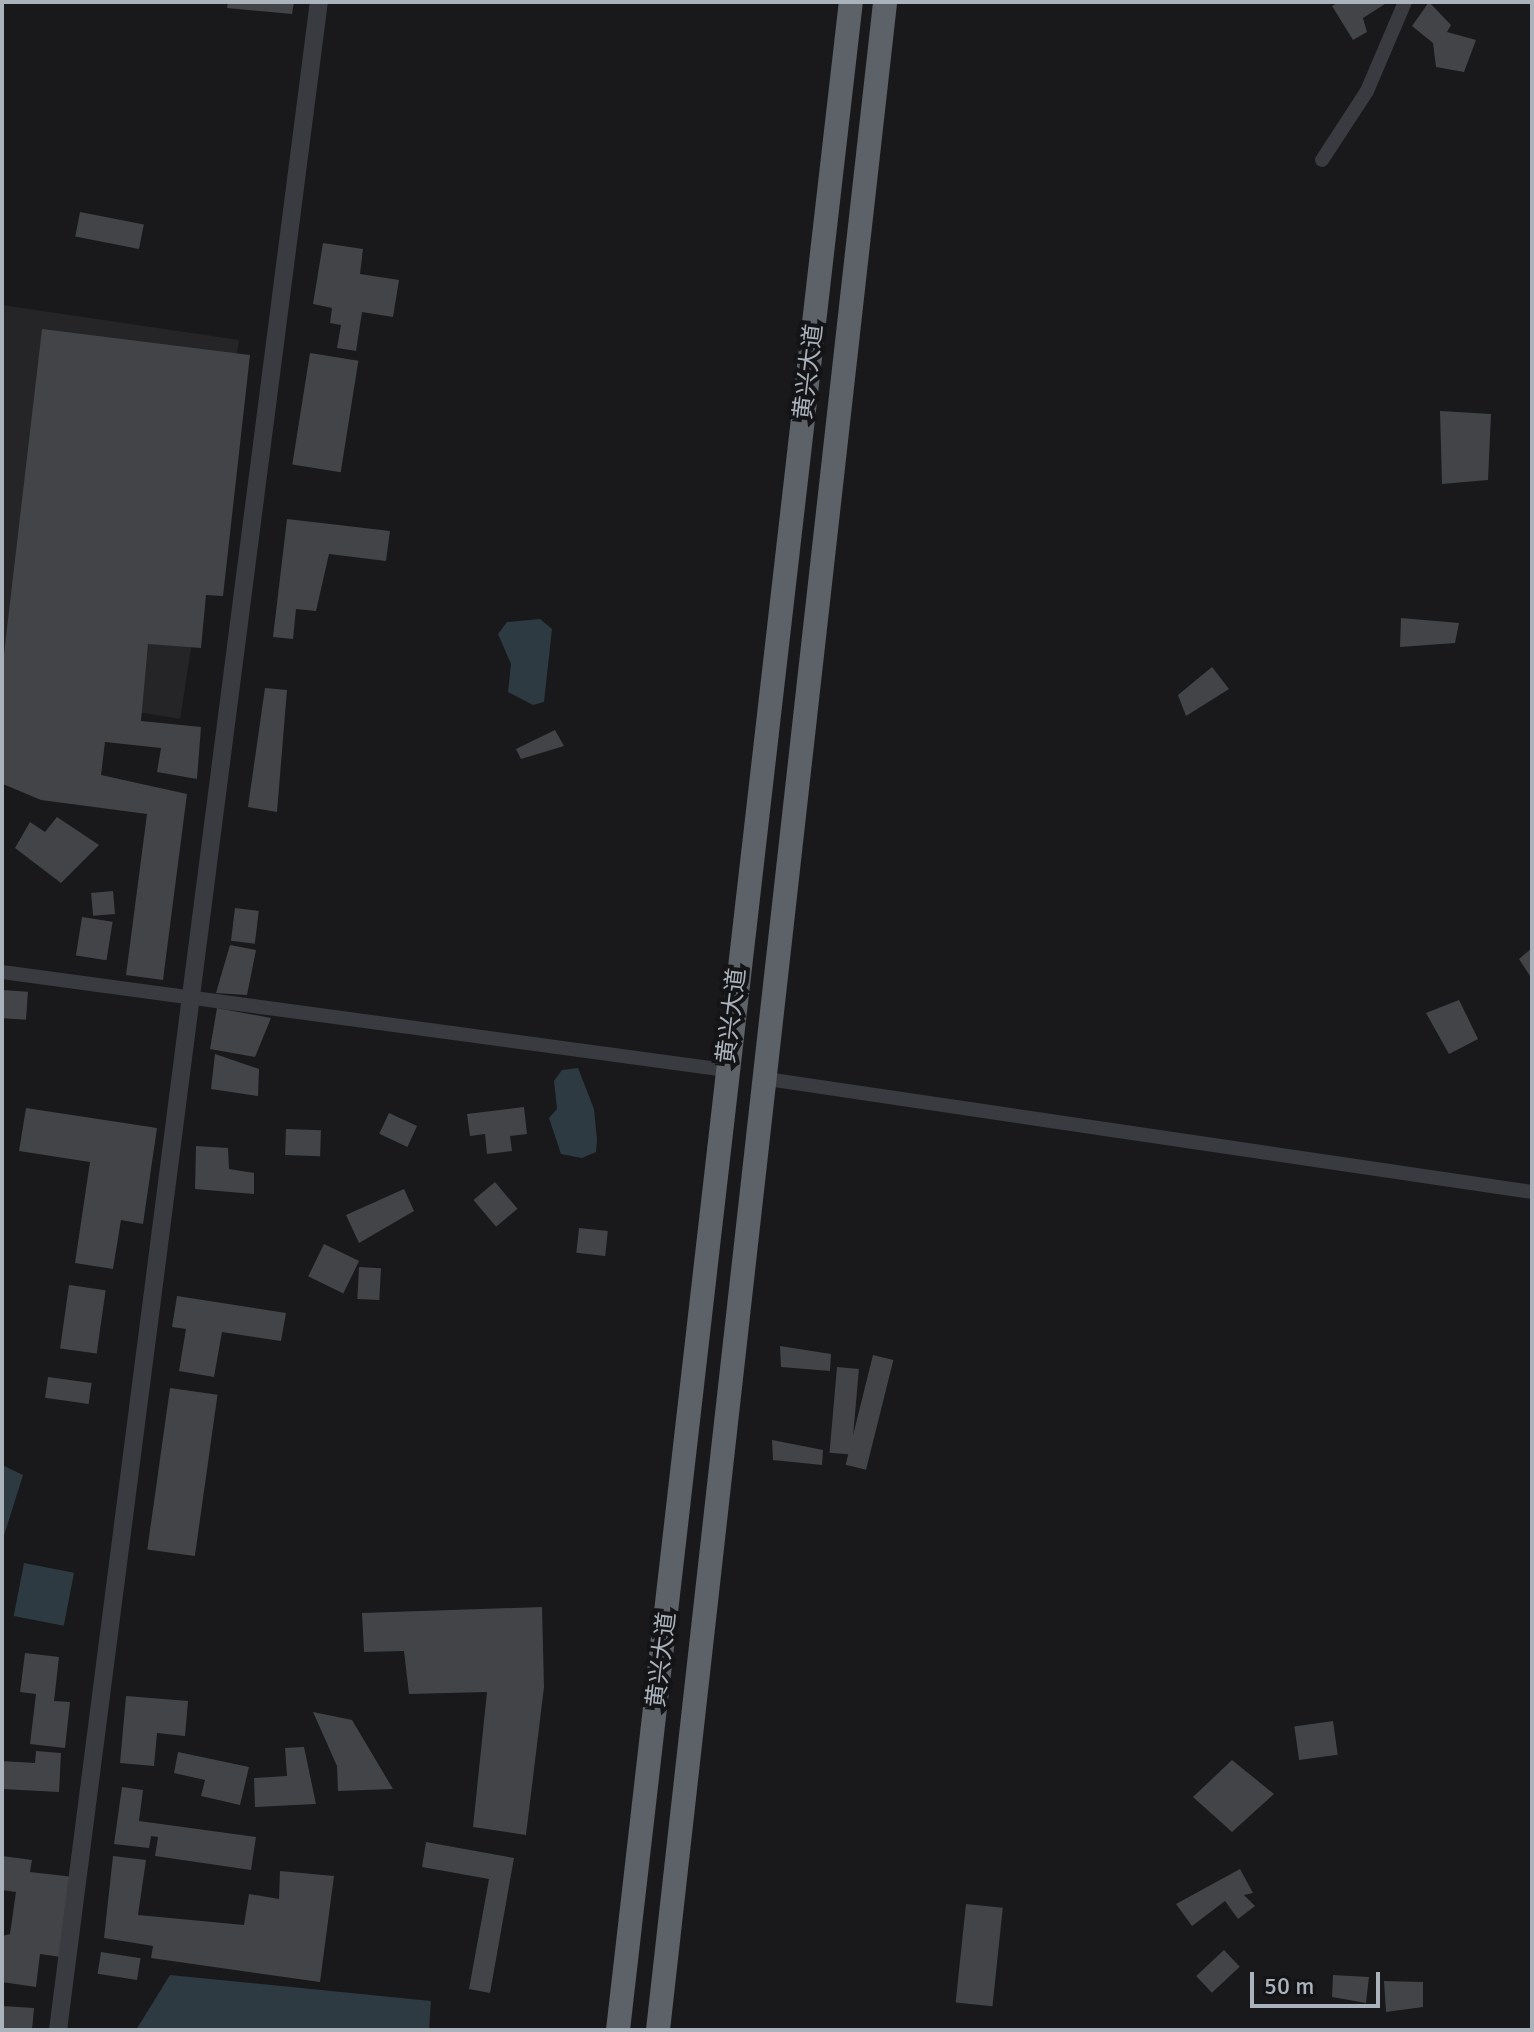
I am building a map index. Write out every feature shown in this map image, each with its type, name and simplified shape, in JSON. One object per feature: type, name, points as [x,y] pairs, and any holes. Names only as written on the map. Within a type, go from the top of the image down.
[{"type":"highway","name":"黄兴大道","points":[[618,2030],[851,2]]},
{"type":"highway","name":"黄兴大道","points":[[658,2030],[760,1078],[885,2]]},
{"type":"street","points":[[58,2030],[194,998],[319,2]]},
{"type":"street","points":[[1322,160],[1367,91],[1405,2]]},
{"type":"street","points":[[2,972],[726,1070]]},
{"type":"street","points":[[760,1078],[1532,1192]]},
{"type":"shaded area","points":[[2,305],[239,340],[180,719],[2,689]]},
{"type":"shaded area","points":[[540,619],[552,629],[544,702],[533,705],[508,692],[511,664],[498,634],[507,622]]},
{"type":"shaded area","points":[[578,1068],[594,1109],[597,1140],[596,1152],[582,1158],[561,1154],[549,1118],[557,1109],[554,1081],[562,1070]]},
{"type":"shaded area","points":[[2,1465],[23,1475],[2,1542]]},
{"type":"shaded area","points":[[24,1563],[74,1573],[64,1626],[14,1616]]},
{"type":"shaded area","points":[[170,1975],[431,2001],[429,2030],[136,2030]]},
{"type":"building","points":[[228,2],[294,2],[292,14],[227,8]]},
{"type":"building","points":[[1339,2],[1388,2],[1363,18],[1367,32],[1353,40],[1332,6]]},
{"type":"building","points":[[1429,2],[1451,25],[1447,32],[1476,40],[1464,72],[1436,67],[1433,43],[1412,26]]},
{"type":"building","points":[[80,212],[144,224],[139,249],[75,237]]},
{"type":"building","points":[[323,243],[363,249],[360,274],[399,280],[393,317],[362,312],[356,351],[337,348],[341,325],[330,323],[332,308],[313,304]]},
{"type":"building","points":[[42,329],[250,355],[223,596],[206,595],[201,648],[148,644],[141,721],[201,727],[197,779],[157,772],[161,748],[105,742],[101,775],[187,794],[163,980],[126,975],[147,814],[41,800],[3,784],[2,671]]},
{"type":"building","points":[[310,353],[358,361],[341,472],[292,465]]},
{"type":"building","points":[[1440,411],[1491,414],[1488,480],[1442,484]]},
{"type":"building","points":[[287,519],[390,531],[386,561],[329,554],[316,611],[296,609],[293,639],[273,637]]},
{"type":"building","points":[[1401,618],[1459,623],[1455,643],[1400,647]]},
{"type":"building","points":[[1212,667],[1229,689],[1186,716],[1178,695]]},
{"type":"building","points":[[265,688],[287,690],[277,812],[248,807]]},
{"type":"building","points":[[555,730],[564,746],[521,759],[516,749]]},
{"type":"building","points":[[57,817],[99,845],[61,883],[15,848],[30,822],[45,832]]},
{"type":"building","points":[[113,891],[115,914],[93,916],[91,893]]},
{"type":"building","points":[[235,908],[259,911],[255,944],[231,941]]},
{"type":"building","points":[[82,917],[113,922],[107,960],[76,956]]},
{"type":"building","points":[[230,945],[256,950],[247,995],[216,993]]},
{"type":"building","points":[[1532,948],[1532,979],[1519,959]]},
{"type":"building","points":[[2,990],[28,992],[26,1020],[2,1018]]},
{"type":"building","points":[[1459,1000],[1478,1039],[1449,1054],[1426,1013]]},
{"type":"building","points":[[217,1008],[271,1018],[255,1057],[210,1049]]},
{"type":"building","points":[[215,1054],[259,1069],[258,1096],[211,1089]]},
{"type":"building","points":[[524,1107],[527,1134],[510,1136],[512,1151],[487,1154],[485,1134],[470,1136],[467,1114]]},
{"type":"building","points":[[26,1108],[157,1128],[143,1224],[121,1220],[113,1269],[75,1263],[90,1162],[19,1151]]},
{"type":"building","points":[[389,1113],[417,1126],[407,1147],[379,1134]]},
{"type":"building","points":[[286,1129],[321,1130],[320,1156],[285,1155]]},
{"type":"building","points":[[196,1146],[228,1148],[229,1169],[254,1173],[254,1194],[195,1189]]},
{"type":"building","points":[[495,1182],[517,1209],[496,1227],[474,1200]]},
{"type":"building","points":[[404,1189],[414,1211],[359,1243],[346,1215]]},
{"type":"building","points":[[579,1228],[608,1231],[605,1256],[576,1253]]},
{"type":"building","points":[[324,1244],[359,1261],[343,1293],[308,1276]]},
{"type":"building","points":[[359,1267],[381,1268],[379,1300],[357,1299]]},
{"type":"building","points":[[69,1285],[106,1290],[97,1354],[60,1348]]},
{"type":"building","points":[[177,1296],[286,1313],[281,1341],[222,1332],[214,1377],[179,1371],[186,1329],[172,1327]]},
{"type":"building","points":[[780,1346],[831,1354],[830,1371],[781,1367]]},
{"type":"building","points":[[873,1355],[893,1360],[866,1470],[846,1465]]},
{"type":"building","points":[[837,1367],[859,1369],[851,1455],[830,1453]]},
{"type":"building","points":[[48,1377],[92,1383],[89,1404],[45,1398]]},
{"type":"building","points":[[170,1388],[218,1395],[195,1556],[147,1549]]},
{"type":"building","points":[[772,1440],[823,1450],[822,1465],[773,1460]]},
{"type":"building","points":[[542,1607],[544,1687],[526,1835],[473,1827],[487,1692],[409,1694],[404,1651],[364,1652],[362,1613]]},
{"type":"building","points":[[25,1653],[59,1657],[54,1701],[70,1702],[65,1748],[30,1744],[36,1694],[20,1692]]},
{"type":"building","points":[[126,1696],[188,1701],[185,1736],[157,1733],[154,1766],[120,1763]]},
{"type":"building","points":[[313,1712],[352,1720],[393,1789],[338,1791],[337,1766]]},
{"type":"building","points":[[1333,1721],[1338,1755],[1299,1760],[1294,1726]]},
{"type":"building","points":[[304,1747],[316,1804],[255,1807],[254,1778],[287,1776],[285,1748]]},
{"type":"building","points":[[36,1751],[61,1753],[59,1792],[2,1789],[2,1761],[35,1763]]},
{"type":"building","points":[[178,1752],[249,1767],[240,1805],[201,1796],[205,1780],[174,1773]]},
{"type":"building","points":[[1232,1760],[1274,1794],[1232,1832],[1193,1797]]},
{"type":"building","points":[[122,1787],[143,1790],[139,1821],[256,1837],[251,1870],[155,1856],[158,1837],[151,1836],[149,1848],[114,1844]]},
{"type":"building","points":[[426,1842],[514,1858],[490,1993],[469,1989],[489,1879],[422,1867]]},
{"type":"building","points":[[2,1856],[32,1860],[30,1872],[74,1877],[61,1957],[40,1954],[36,1987],[2,1982],[2,1936],[10,1934],[16,1892],[2,1890]]},
{"type":"building","points":[[113,1856],[146,1860],[138,1915],[244,1925],[249,1894],[279,1899],[280,1871],[334,1876],[320,1982],[151,1958],[153,1946],[104,1938]]},
{"type":"building","points":[[1240,1869],[1253,1893],[1244,1895],[1255,1906],[1238,1919],[1225,1901],[1192,1926],[1176,1904]]},
{"type":"building","points":[[966,1904],[1003,1908],[992,2006],[956,2002]]},
{"type":"building","points":[[1224,1950],[1240,1967],[1212,1993],[1196,1976]]},
{"type":"building","points":[[101,1952],[141,1958],[137,1980],[98,1974]]},
{"type":"building","points":[[1333,1975],[1369,1977],[1366,2003],[1332,1997]]},
{"type":"building","points":[[1384,1981],[1423,1982],[1423,2007],[1386,2012]]},
{"type":"building","points":[[2,2006],[34,2008],[32,2030],[2,2030]]}]
